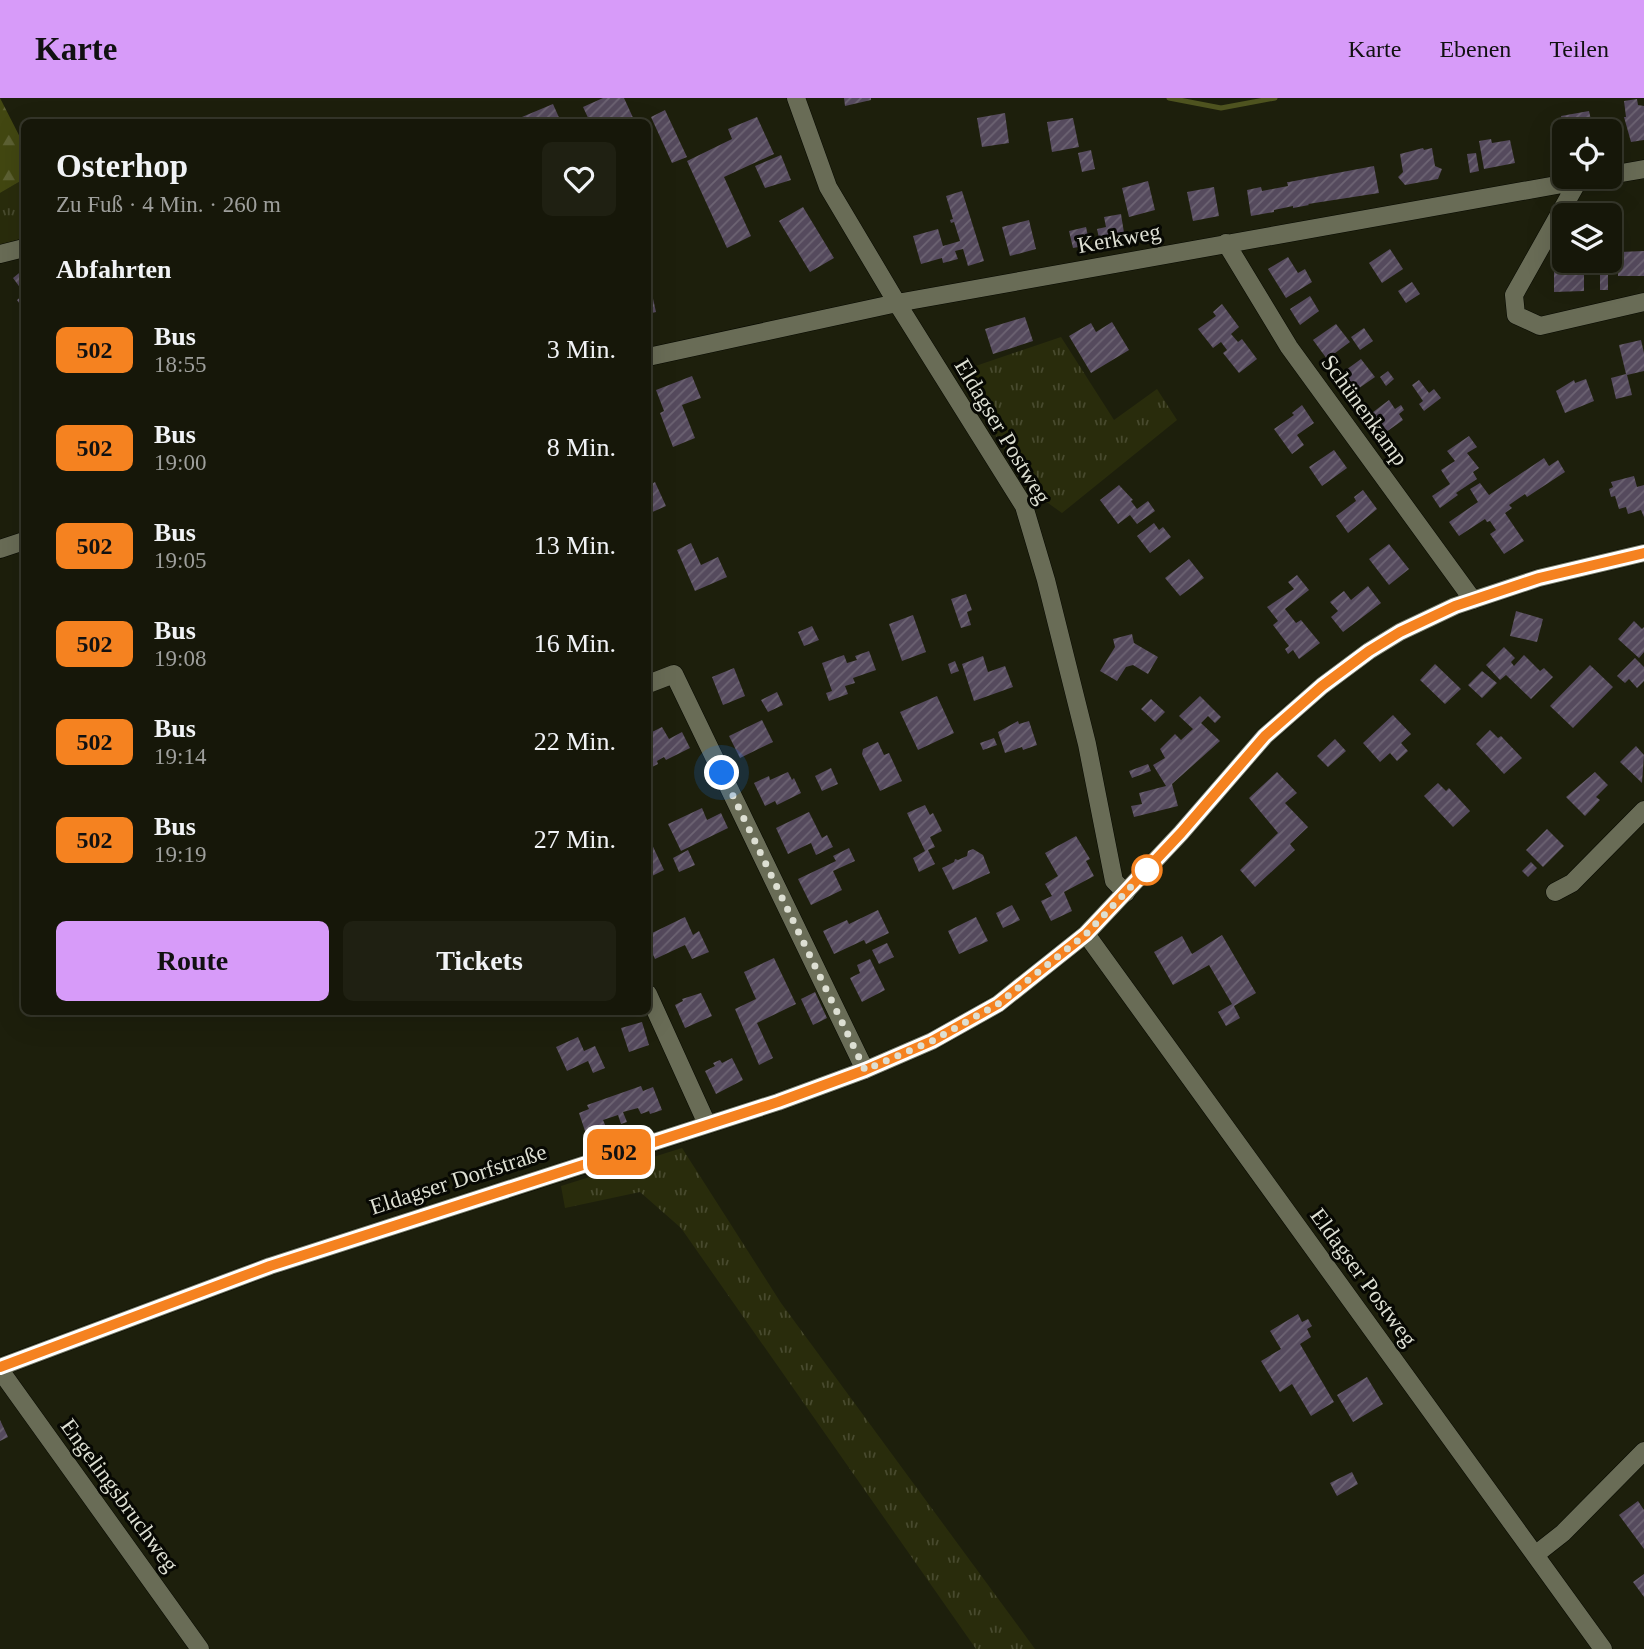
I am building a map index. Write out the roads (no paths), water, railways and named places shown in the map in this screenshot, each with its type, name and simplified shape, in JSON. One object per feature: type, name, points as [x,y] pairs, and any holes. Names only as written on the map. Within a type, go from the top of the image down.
[{"type":"street","name":"Eldagser Postweg","points":[[796,98],[828,187],[1024,506],[1046,580],[1087,744],[1114,881],[1126,893]]},
{"type":"street","points":[[1622,173],[1644,169]]},
{"type":"street","name":"Kerkweg","points":[[651,356],[897,303],[1552,186]]},
{"type":"street","points":[[1574,189],[1514,295],[1516,315],[1540,326],[1644,302]]},
{"type":"street","name":"Schünenkamp","points":[[1226,243],[1289,347],[1473,600]]},
{"type":"street","points":[[0,254],[21,249]]},
{"type":"street","points":[[0,548],[21,542]]},
{"type":"street","name":"Eldagser Dorfstraße","points":[[0,1369],[270,1266],[778,1102],[865,1070],[932,1041],[998,1004],[1086,934],[1126,893],[1265,736],[1322,686],[1380,643],[1473,600],[1539,578],[1643,554]]},
{"type":"street","points":[[651,683],[674,674],[865,1070]]},
{"type":"street","points":[[1555,892],[1572,883],[1644,810]]},
{"type":"street","name":"Eldagser Postweg","points":[[1086,934],[1603,1649]]},
{"type":"street","points":[[651,1001],[707,1124]]},
{"type":"street","name":"Engelingsbruchweg","points":[[0,1369],[200,1649]]},
{"type":"street","points":[[1535,1555],[1563,1533],[1644,1451]]},
{"type":"waterway","points":[[1169,98],[1221,108],[1275,98]]}]
